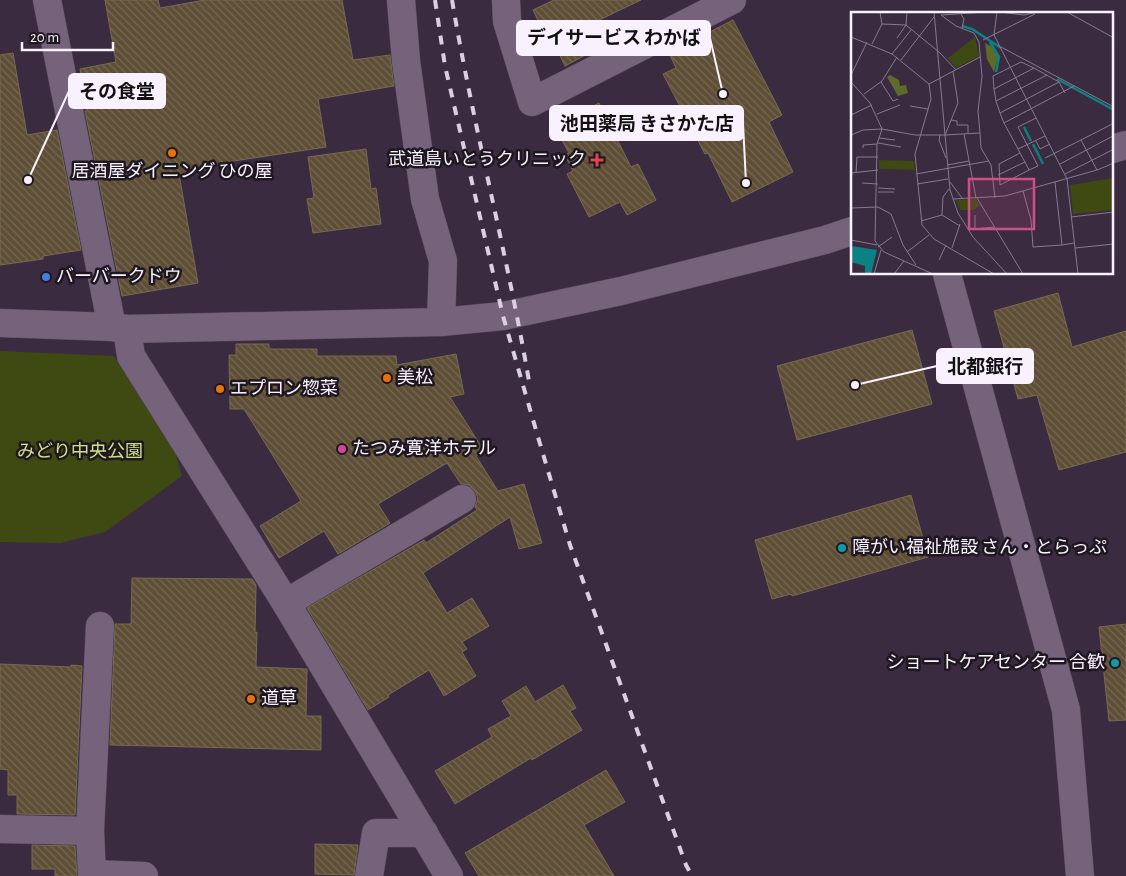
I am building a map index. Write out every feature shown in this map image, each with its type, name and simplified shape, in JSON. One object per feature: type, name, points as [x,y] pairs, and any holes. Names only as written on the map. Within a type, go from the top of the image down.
[{"type":"street","points":[[47,0],[120,328],[131,356],[286,603],[449,876]]},
{"type":"street","points":[[401,0],[406,62],[425,199],[443,261],[441,322]]},
{"type":"street","points":[[506,0],[507,21],[532,102],[732,0]]},
{"type":"street","points":[[0,323],[120,328],[441,322],[518,314],[621,291],[825,240],[851,231]]},
{"type":"street","points":[[947,275],[1066,710],[1080,876]]},
{"type":"street","points":[[286,603],[462,499]]},
{"type":"street","points":[[100,626],[90,831],[92,874],[144,876]]},
{"type":"street","points":[[0,830],[90,831]]},
{"type":"street","points":[[369,876],[376,833],[424,833]]},
{"type":"green space","name":"みどり中央公園","points":[[0,351],[114,356],[176,455],[182,476],[105,532],[60,543],[0,542]]},
{"type":"building","points":[[105,0],[158,0],[160,8],[205,0],[342,0],[353,60],[390,55],[394,86],[318,99],[326,147],[227,162],[207,166],[207,170],[179,174],[198,283],[122,296],[85,111],[87,110],[80,69],[116,62]]},
{"type":"building","points":[[554,0],[641,0],[597,21],[608,43],[565,66],[554,43],[550,45],[533,10]]},
{"type":"building","points":[[733,20],[782,115],[769,122],[793,172],[732,202],[708,153],[705,154],[663,74],[676,68],[669,53]]},
{"type":"building","points":[[13,53],[27,135],[57,130],[81,250],[43,256],[43,259],[0,265],[0,55]]},
{"type":"building","name":"武道島いとうクリニック","points":[[599,103],[631,167],[638,164],[656,200],[627,215],[620,202],[589,217],[567,174],[573,171],[565,155],[569,153],[557,131],[580,120],[577,114]]},
{"type":"building","points":[[366,149],[371,189],[376,188],[381,224],[313,233],[307,199],[314,198],[308,157]]},
{"type":"building","points":[[1058,293],[1072,347],[1126,331],[1126,452],[1059,470],[1037,395],[1018,399],[994,311]]},
{"type":"building","points":[[912,330],[932,404],[797,440],[777,366]]},
{"type":"building","points":[[236,344],[269,344],[269,349],[317,349],[317,356],[396,356],[397,365],[456,354],[464,394],[450,397],[484,451],[476,456],[498,491],[524,484],[542,543],[519,549],[510,517],[423,573],[447,613],[472,598],[489,626],[462,642],[467,649],[462,652],[476,676],[444,696],[429,670],[388,695],[389,697],[368,710],[307,608],[424,540],[426,543],[477,510],[475,507],[478,498],[475,491],[469,485],[461,484],[447,463],[378,504],[390,523],[338,554],[324,531],[279,558],[260,526],[301,501],[244,409],[230,409],[229,355],[236,355]]},
{"type":"building","name":"障がい福祉施設 さん・とらっぷ","points":[[911,495],[928,557],[792,596],[791,594],[772,599],[755,540]]},
{"type":"building","points":[[132,578],[252,579],[256,585],[256,667],[307,669],[306,716],[321,716],[321,750],[110,745],[115,624],[131,624]]},
{"type":"building","name":"ショートケアセンター 合歓","points":[[1126,624],[1126,720],[1109,721],[1099,627]]},
{"type":"building","points":[[0,664],[82,666],[75,815],[17,814],[17,795],[8,795],[8,770],[0,769]]},
{"type":"building","points":[[563,685],[576,708],[570,711],[582,730],[455,804],[435,771],[492,737],[488,729],[511,716],[502,701],[526,686],[535,702]]},
{"type":"building","points":[[606,770],[625,802],[584,825],[614,876],[479,876],[465,853]]},
{"type":"building","points":[[315,844],[358,845],[354,875],[315,874]]},
{"type":"building","points":[[32,845],[75,846],[77,876],[55,876],[55,869],[32,869]]},
{"type":"railway","points":[[435,0],[445,66],[503,316],[538,437],[570,545],[686,865],[692,876]]},
{"type":"railway","points":[[452,0],[470,97],[512,290],[530,387]]},
{"type":"place","name":"デイサービス わかば","points":[[723,94]]},
{"type":"place","name":"居酒屋ダイニング ひの屋","points":[[172,153]]},
{"type":"place","name":"武道島いとうクリニック","points":[[597,160]]},
{"type":"place","name":"その食堂","points":[[28,180]]},
{"type":"place","name":"池田薬局 きさかた店","points":[[746,183]]},
{"type":"place","name":"バーバークドウ","points":[[46,277]]},
{"type":"place","name":"美松","points":[[387,378]]},
{"type":"place","name":"北都銀行","points":[[855,385]]},
{"type":"place","name":"エプロン惣菜","points":[[220,389]]},
{"type":"place","name":"たつみ寛洋ホテル","points":[[342,449]]},
{"type":"place","name":"障がい福祉施設 さん・とらっぷ","points":[[842,548]]},
{"type":"place","name":"ショートケアセンター 合歓","points":[[1115,663]]},
{"type":"place","name":"道草","points":[[251,699]]}]
